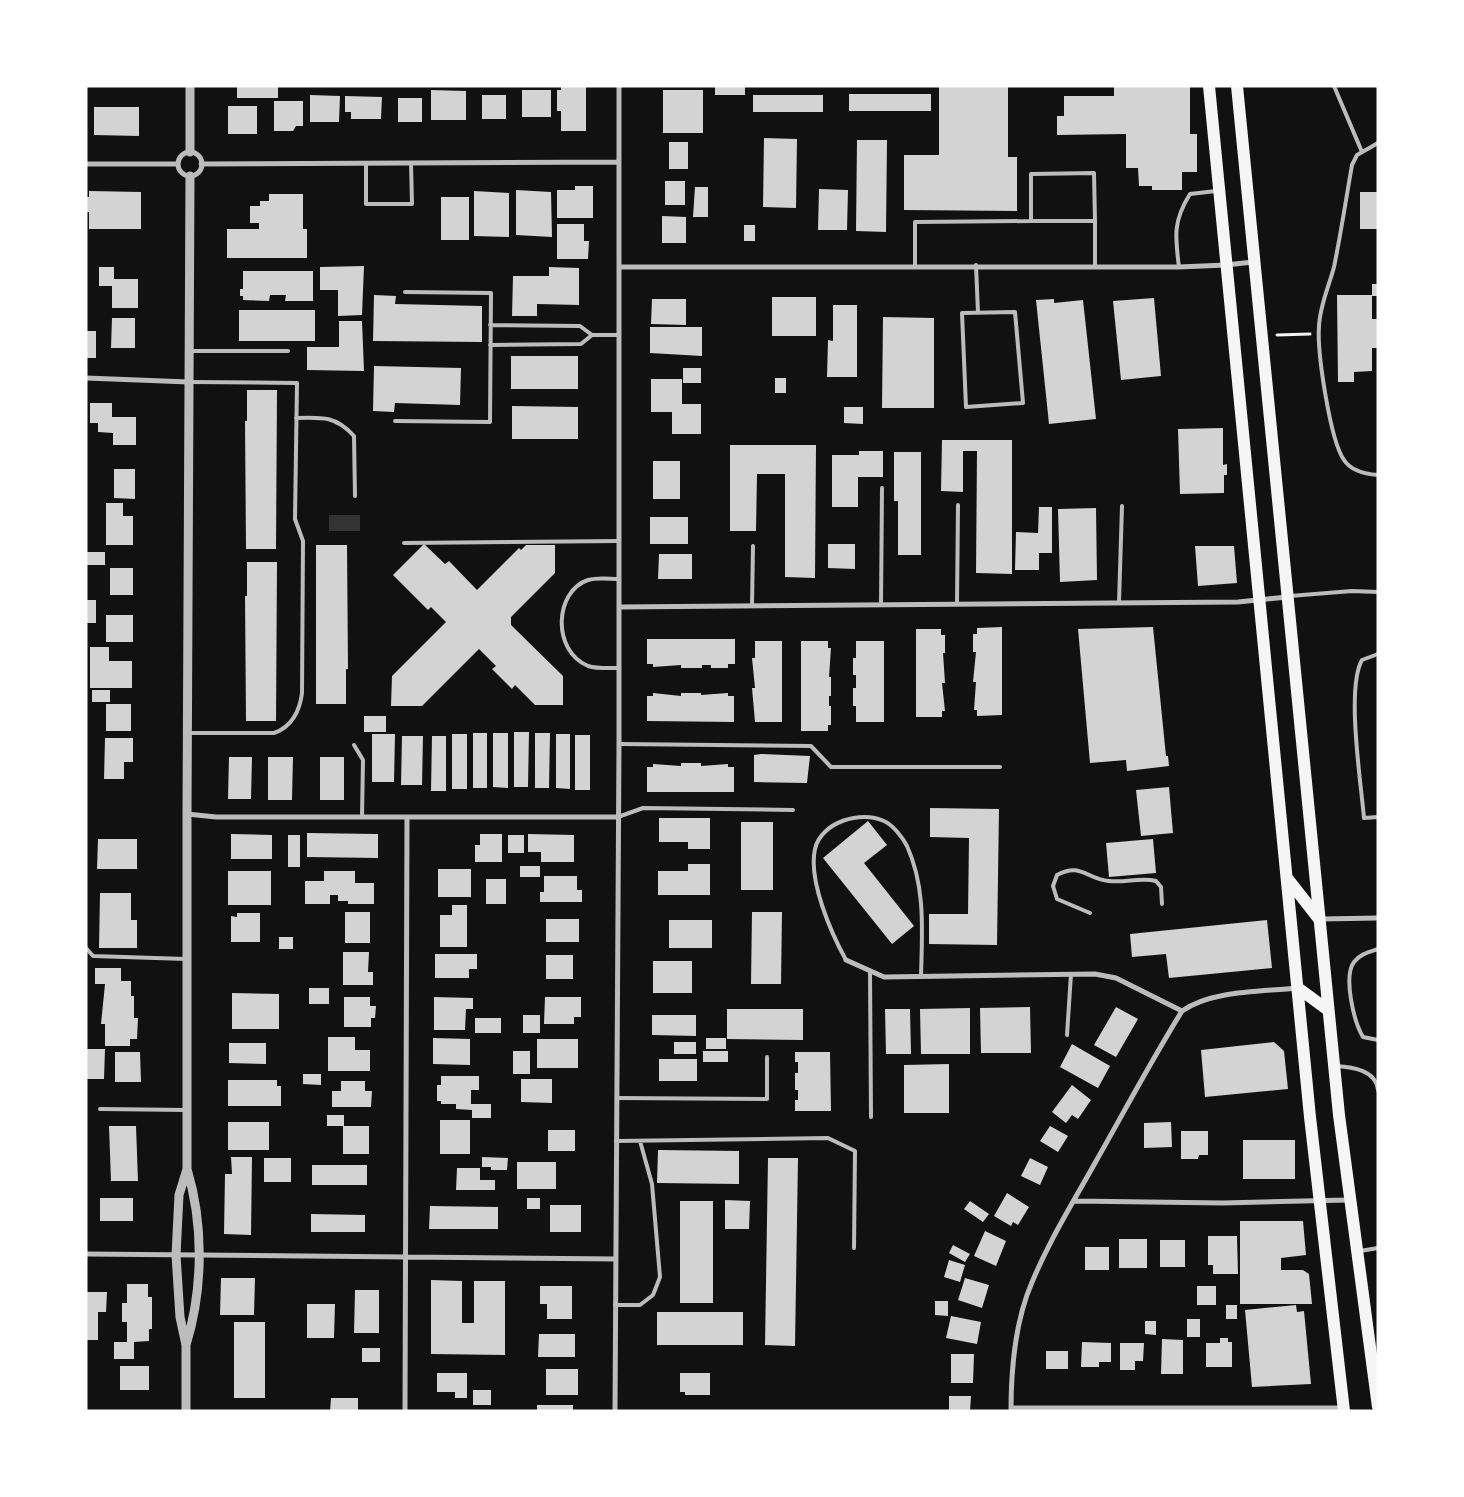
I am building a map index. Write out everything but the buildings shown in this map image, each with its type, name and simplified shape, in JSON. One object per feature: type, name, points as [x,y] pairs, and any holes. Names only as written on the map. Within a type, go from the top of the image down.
[{"type":"main road","points":[[1209,86],[1319,1201],[1344,1409]]},
{"type":"main road","points":[[1238,86],[1261,336],[1348,1200],[1378,1407]]},
{"type":"main road","points":[[1287,878],[1319,919]]},
{"type":"main road","points":[[1298,988],[1328,1010]]},
{"type":"street","points":[[190,86],[190,152]]},
{"type":"street","points":[[615,1411],[619,744],[619,86]]},
{"type":"street","points":[[178,164],[182,155],[190,152],[199,157],[201,164],[198,172],[190,176]]},
{"type":"street","points":[[201,164],[619,162]]},
{"type":"street","points":[[86,164],[178,164]]},
{"type":"street","points":[[178,164],[182,172],[190,176]]},
{"type":"street","points":[[186,1345],[195,1317],[199,1256],[195,1196],[188,1169],[187,1110],[190,176]]},
{"type":"street","points":[[619,267],[1178,266],[1226,265],[1254,262]]},
{"type":"street","points":[[86,378],[189,382]]},
{"type":"street","points":[[619,606],[1238,602],[1287,597]]},
{"type":"street","points":[[187,814],[216,817],[618,817]]},
{"type":"street","points":[[404,1411],[407,817]]},
{"type":"street","points":[[1319,919],[1378,918]]},
{"type":"street","points":[[846,960],[884,977],[1095,974],[1116,978],[1182,1011]]},
{"type":"street","points":[[1298,988],[1208,998],[1194,1003],[1182,1011],[1044,1256],[1025,1303],[1013,1358],[1011,1410],[1344,1409]]},
{"type":"street","points":[[186,1411],[186,1345],[180,1317],[176,1255],[179,1195],[188,1169]]},
{"type":"street","points":[[1074,1201],[1223,1203],[1348,1200]]},
{"type":"street","points":[[86,1254],[616,1259]]},
{"type":"lane","points":[[1334,86],[1362,152]]},
{"type":"lane","points":[[1378,143],[1362,152],[1352,165],[1336,256],[1322,307],[1318,334],[1322,377],[1337,446],[1344,460],[1351,468],[1378,475]]},
{"type":"lane","points":[[366,164],[366,204],[412,204],[411,163]]},
{"type":"lane","points":[[1031,220],[1030,174],[1094,174],[1095,266]]},
{"type":"lane","points":[[1178,266],[1176,242],[1178,213],[1190,194],[1219,191]]},
{"type":"lane","points":[[915,266],[915,222],[1095,221]]},
{"type":"lane","points":[[976,266],[978,313]]},
{"type":"lane","points":[[396,422],[490,422],[491,293],[404,292]]},
{"type":"lane","points":[[1014,312],[1023,404],[966,407],[962,313],[978,313],[1014,312]]},
{"type":"lane","points":[[490,325],[580,326],[592,335],[619,335]]},
{"type":"lane","points":[[490,345],[581,344],[592,335]]},
{"type":"lane","points":[[189,351],[288,351]]},
{"type":"lane","points":[[187,733],[274,733],[280,731],[293,720],[301,706],[303,542],[295,519],[297,383],[189,382]]},
{"type":"lane","points":[[296,418],[323,417],[343,423],[354,436],[355,496]]},
{"type":"lane","points":[[881,605],[882,488]]},
{"type":"lane","points":[[957,604],[958,505]]},
{"type":"lane","points":[[1118,603],[1122,506]]},
{"type":"lane","points":[[404,543],[619,541]]},
{"type":"lane","points":[[752,606],[753,546]]},
{"type":"lane","points":[[619,579],[595,578],[579,585],[564,606],[562,620],[564,644],[577,659],[594,668],[619,668]]},
{"type":"lane","points":[[1287,597],[1343,591],[1378,592]]},
{"type":"lane","points":[[1378,654],[1362,660],[1356,670],[1354,692],[1364,818],[1378,817]]},
{"type":"lane","points":[[619,744],[811,746],[831,767],[1000,767]]},
{"type":"lane","points":[[354,745],[363,760],[362,817]]},
{"type":"lane","points":[[618,817],[643,808],[793,810]]},
{"type":"lane","points":[[846,960],[832,935],[813,861],[816,846],[832,826],[850,819],[868,817],[885,821],[896,830],[906,845],[913,864],[922,899],[921,977]]},
{"type":"lane","points":[[1090,913],[1057,899],[1053,886],[1057,875],[1067,870],[1079,869],[1093,877],[1106,881],[1156,881],[1161,886],[1162,904]]},
{"type":"lane","points":[[86,948],[92,956],[186,959]]},
{"type":"lane","points":[[1378,949],[1367,953],[1355,961],[1350,976],[1358,1028],[1363,1037],[1378,1040]]},
{"type":"lane","points":[[870,971],[871,1116]]},
{"type":"lane","points":[[1067,1035],[1071,974]]},
{"type":"lane","points":[[617,1098],[767,1099],[767,1056]]},
{"type":"lane","points":[[1334,1065],[1349,1066],[1365,1072],[1377,1084],[1378,1090]]},
{"type":"lane","points":[[100,1109],[187,1110]]},
{"type":"lane","points":[[616,1141],[828,1138],[855,1151],[854,1248]]},
{"type":"lane","points":[[616,1305],[640,1305],[654,1295],[660,1277],[652,1184],[640,1141]]},
{"type":"lane","points":[[1356,1252],[1378,1248]]},
{"type":"path","points":[[1261,336],[1318,334]]},
{"type":"shaded area","points":[[329,515],[360,515],[360,531],[329,531]]}]
